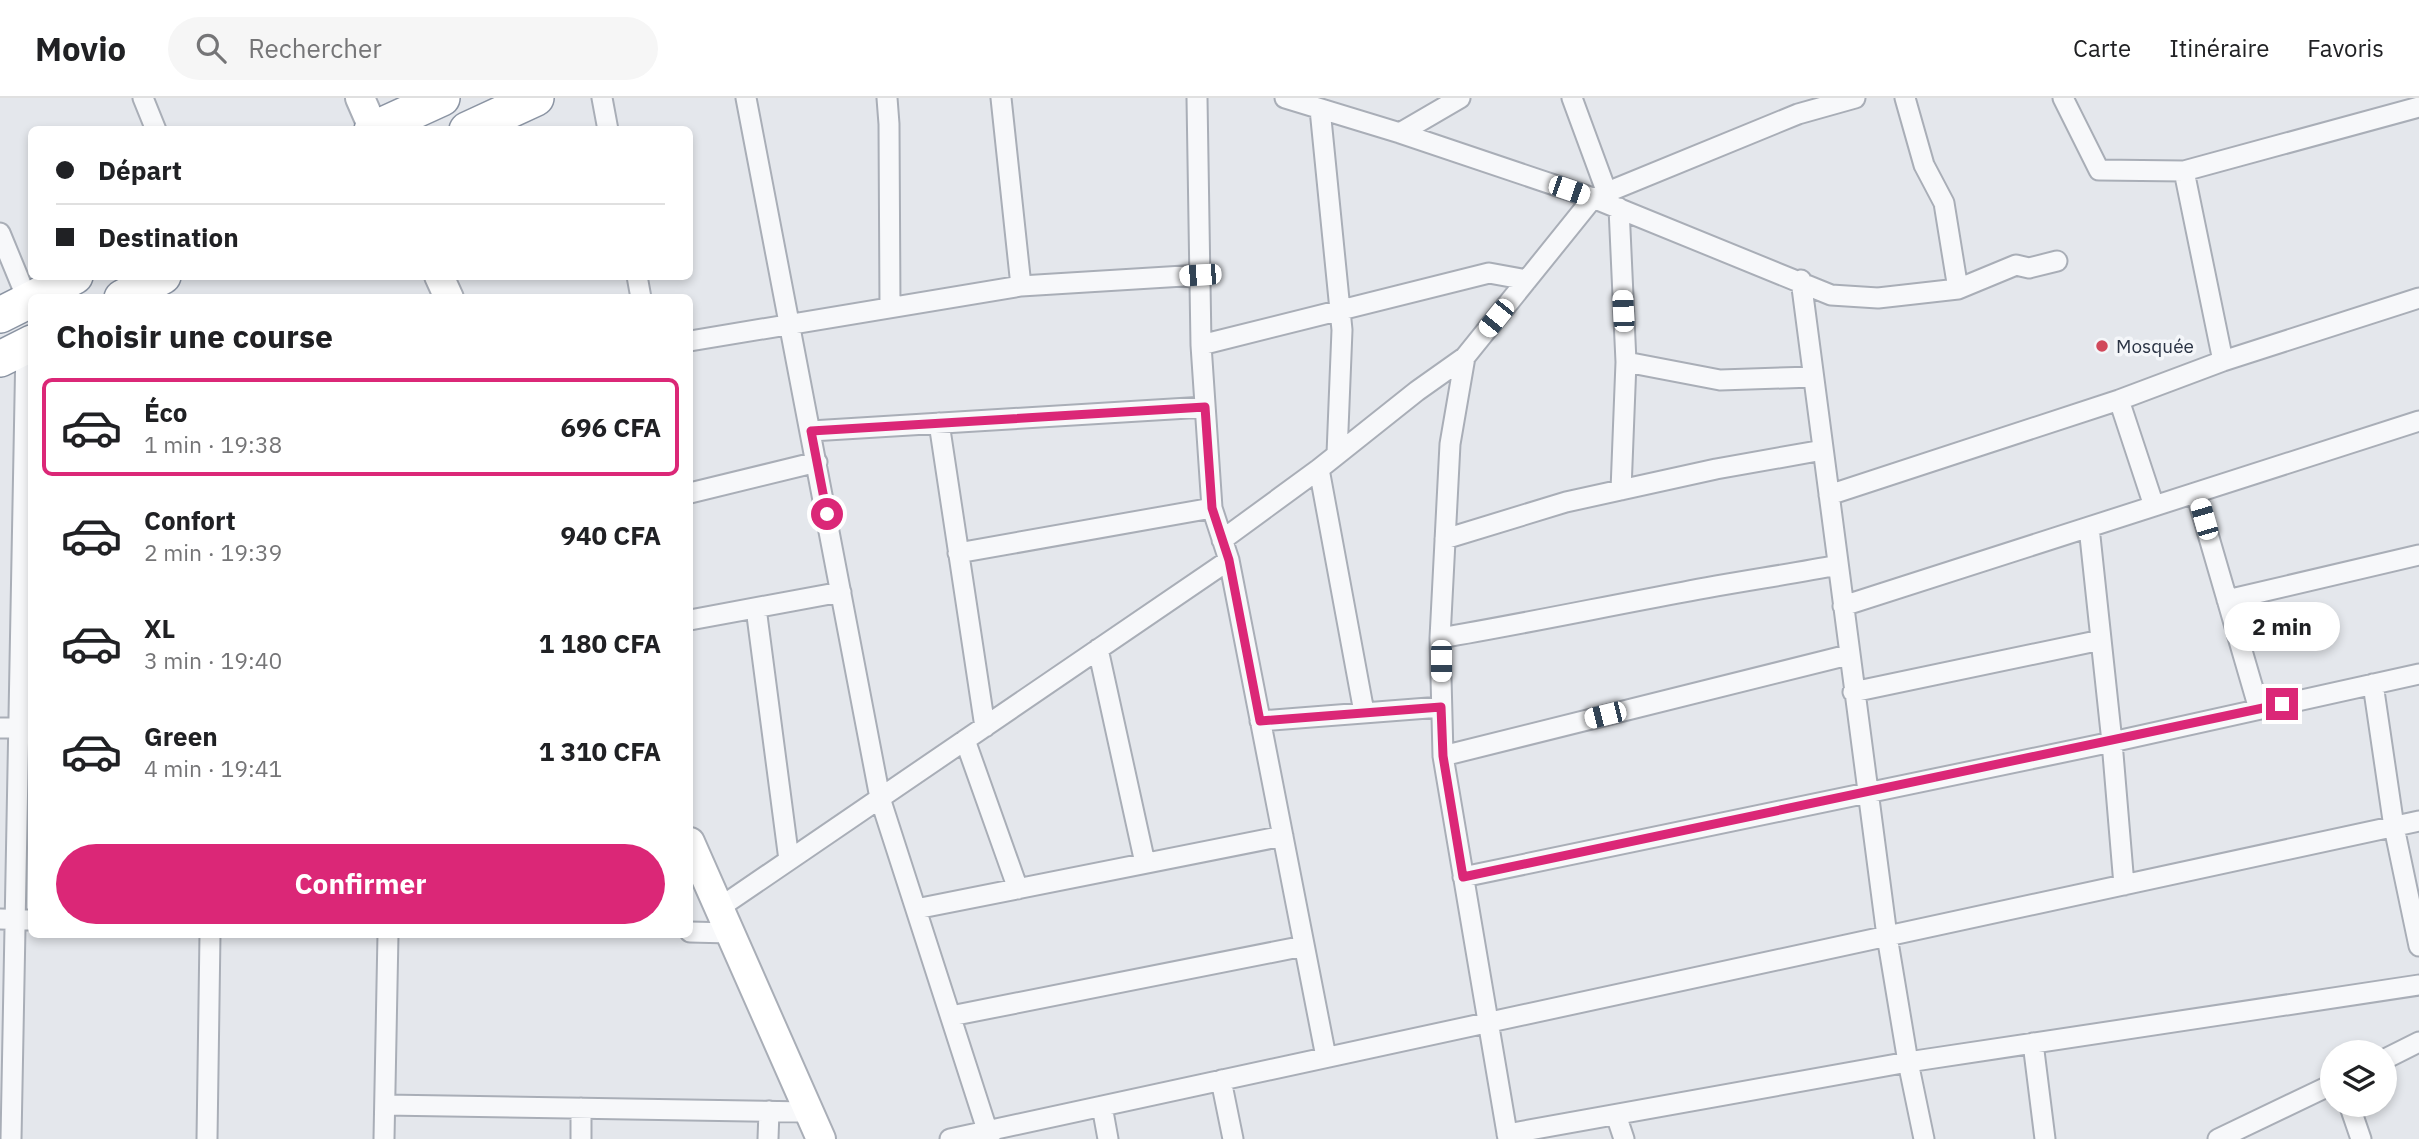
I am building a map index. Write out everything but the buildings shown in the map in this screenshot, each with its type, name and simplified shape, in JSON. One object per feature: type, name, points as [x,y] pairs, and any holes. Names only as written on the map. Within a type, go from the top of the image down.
[{"type":"highway","points":[[380,126],[442,98]]},
{"type":"highway","points":[[476,126],[536,98]]},
{"type":"highway","points":[[40,294],[67,280]]},
{"type":"highway","points":[[129,294],[155,280]]},
{"type":"street","points":[[143,98],[154,126]]},
{"type":"street","points":[[360,98],[372,126]]},
{"type":"street","points":[[602,98],[607,126]]},
{"type":"street","points":[[746,98],[880,798],[989,1135]]},
{"type":"street","points":[[887,98],[890,307]]},
{"type":"street","points":[[1002,98],[1021,286]]},
{"type":"street","points":[[1197,98],[1201,345],[1212,508],[1229,560],[1326,1058]]},
{"type":"street","points":[[1285,98],[1606,200],[1831,295],[1878,298],[1958,289],[2016,265],[2029,268],[2057,261]]},
{"type":"street","points":[[1400,133],[1460,98]]},
{"type":"street","points":[[1572,98],[1606,200],[1626,362],[1621,490]]},
{"type":"street","points":[[1222,540],[1465,357],[1527,280],[1606,200],[1798,114],[1855,98]]},
{"type":"street","points":[[1905,98],[1924,165],[1944,202],[1958,289]]},
{"type":"street","points":[[2063,98],[2099,170],[2184,172],[2419,107]]},
{"type":"street","points":[[1320,109],[1342,330],[1337,454]]},
{"type":"street","points":[[2184,172],[2223,361]]},
{"type":"street","points":[[0,233],[23,303]]},
{"type":"street","points":[[1201,345],[1489,273],[1527,280]]},
{"type":"street","points":[[693,340],[1021,286],[1200,275]]},
{"type":"street","points":[[1801,281],[1886,936],[1924,1139]]},
{"type":"street","points":[[1829,495],[2119,400],[2223,361],[2419,298]]},
{"type":"street","points":[[11,1139],[17,728],[27,576],[19,349]]},
{"type":"street","points":[[1465,357],[1450,444],[1440,638],[1443,756],[1508,1136],[1908,1062],[2419,985]]},
{"type":"street","points":[[1626,362],[1720,380],[1813,377]]},
{"type":"street","points":[[2119,400],[2154,506]]},
{"type":"street","points":[[811,431],[1205,407]]},
{"type":"street","points":[[1843,606],[2419,421]]},
{"type":"street","points":[[939,423],[985,727]]},
{"type":"street","points":[[1445,539],[1566,502],[1823,450]]},
{"type":"street","points":[[693,492],[817,462]]},
{"type":"street","points":[[1319,469],[1364,712]]},
{"type":"street","points":[[2196,493],[2259,709]]},
{"type":"street","points":[[958,553],[1212,508]]},
{"type":"street","points":[[2089,527],[2124,885]]},
{"type":"street","points":[[2227,600],[2419,555]]},
{"type":"street","points":[[693,931],[724,920],[789,860],[1229,560]]},
{"type":"street","points":[[1440,638],[1838,565]]},
{"type":"street","points":[[693,619],[841,592]]},
{"type":"street","points":[[756,608],[789,860]]},
{"type":"street","points":[[1853,692],[2101,640]]},
{"type":"street","points":[[1098,649],[1145,863]]},
{"type":"street","points":[[1443,756],[1848,655]]},
{"type":"street","points":[[1463,877],[2112,742],[2419,674]]},
{"type":"street","points":[[2373,684],[2394,827],[2419,946]]},
{"type":"street","points":[[1260,721],[1441,707]]},
{"type":"street","points":[[965,740],[1018,889]]},
{"type":"street","points":[[950,1139],[989,1135],[1102,1106],[2419,821]]},
{"type":"street","points":[[916,909],[1283,836]]},
{"type":"street","points":[[693,849],[821,1139]]},
{"type":"street","points":[[206,1139],[210,938]]},
{"type":"street","points":[[384,1139],[388,938]]},
{"type":"street","points":[[951,1016],[1304,946]]},
{"type":"street","points":[[2397,1053],[2419,1042]]},
{"type":"street","points":[[2033,1043],[2045,1139]]},
{"type":"street","points":[[1221,1080],[1233,1139]]},
{"type":"street","points":[[2218,1139],[2320,1090]]},
{"type":"street","points":[[385,1105],[809,1112]]},
{"type":"street","points":[[1102,1106],[1108,1139]]},
{"type":"street","points":[[581,1108],[581,1139]]},
{"type":"street","points":[[768,1139],[769,1111]]},
{"type":"street","points":[[1616,1115],[1624,1139]]},
{"type":"street","points":[[2353,1117],[2361,1139]]},
{"type":"place","name":"Mosquée","points":[[2102,346]]},
{"type":"route","points":[[827,514],[811,431],[1205,407],[1212,508],[1229,560],[1260,721],[1441,707],[1443,756],[1463,877],[2282,704]]}]
